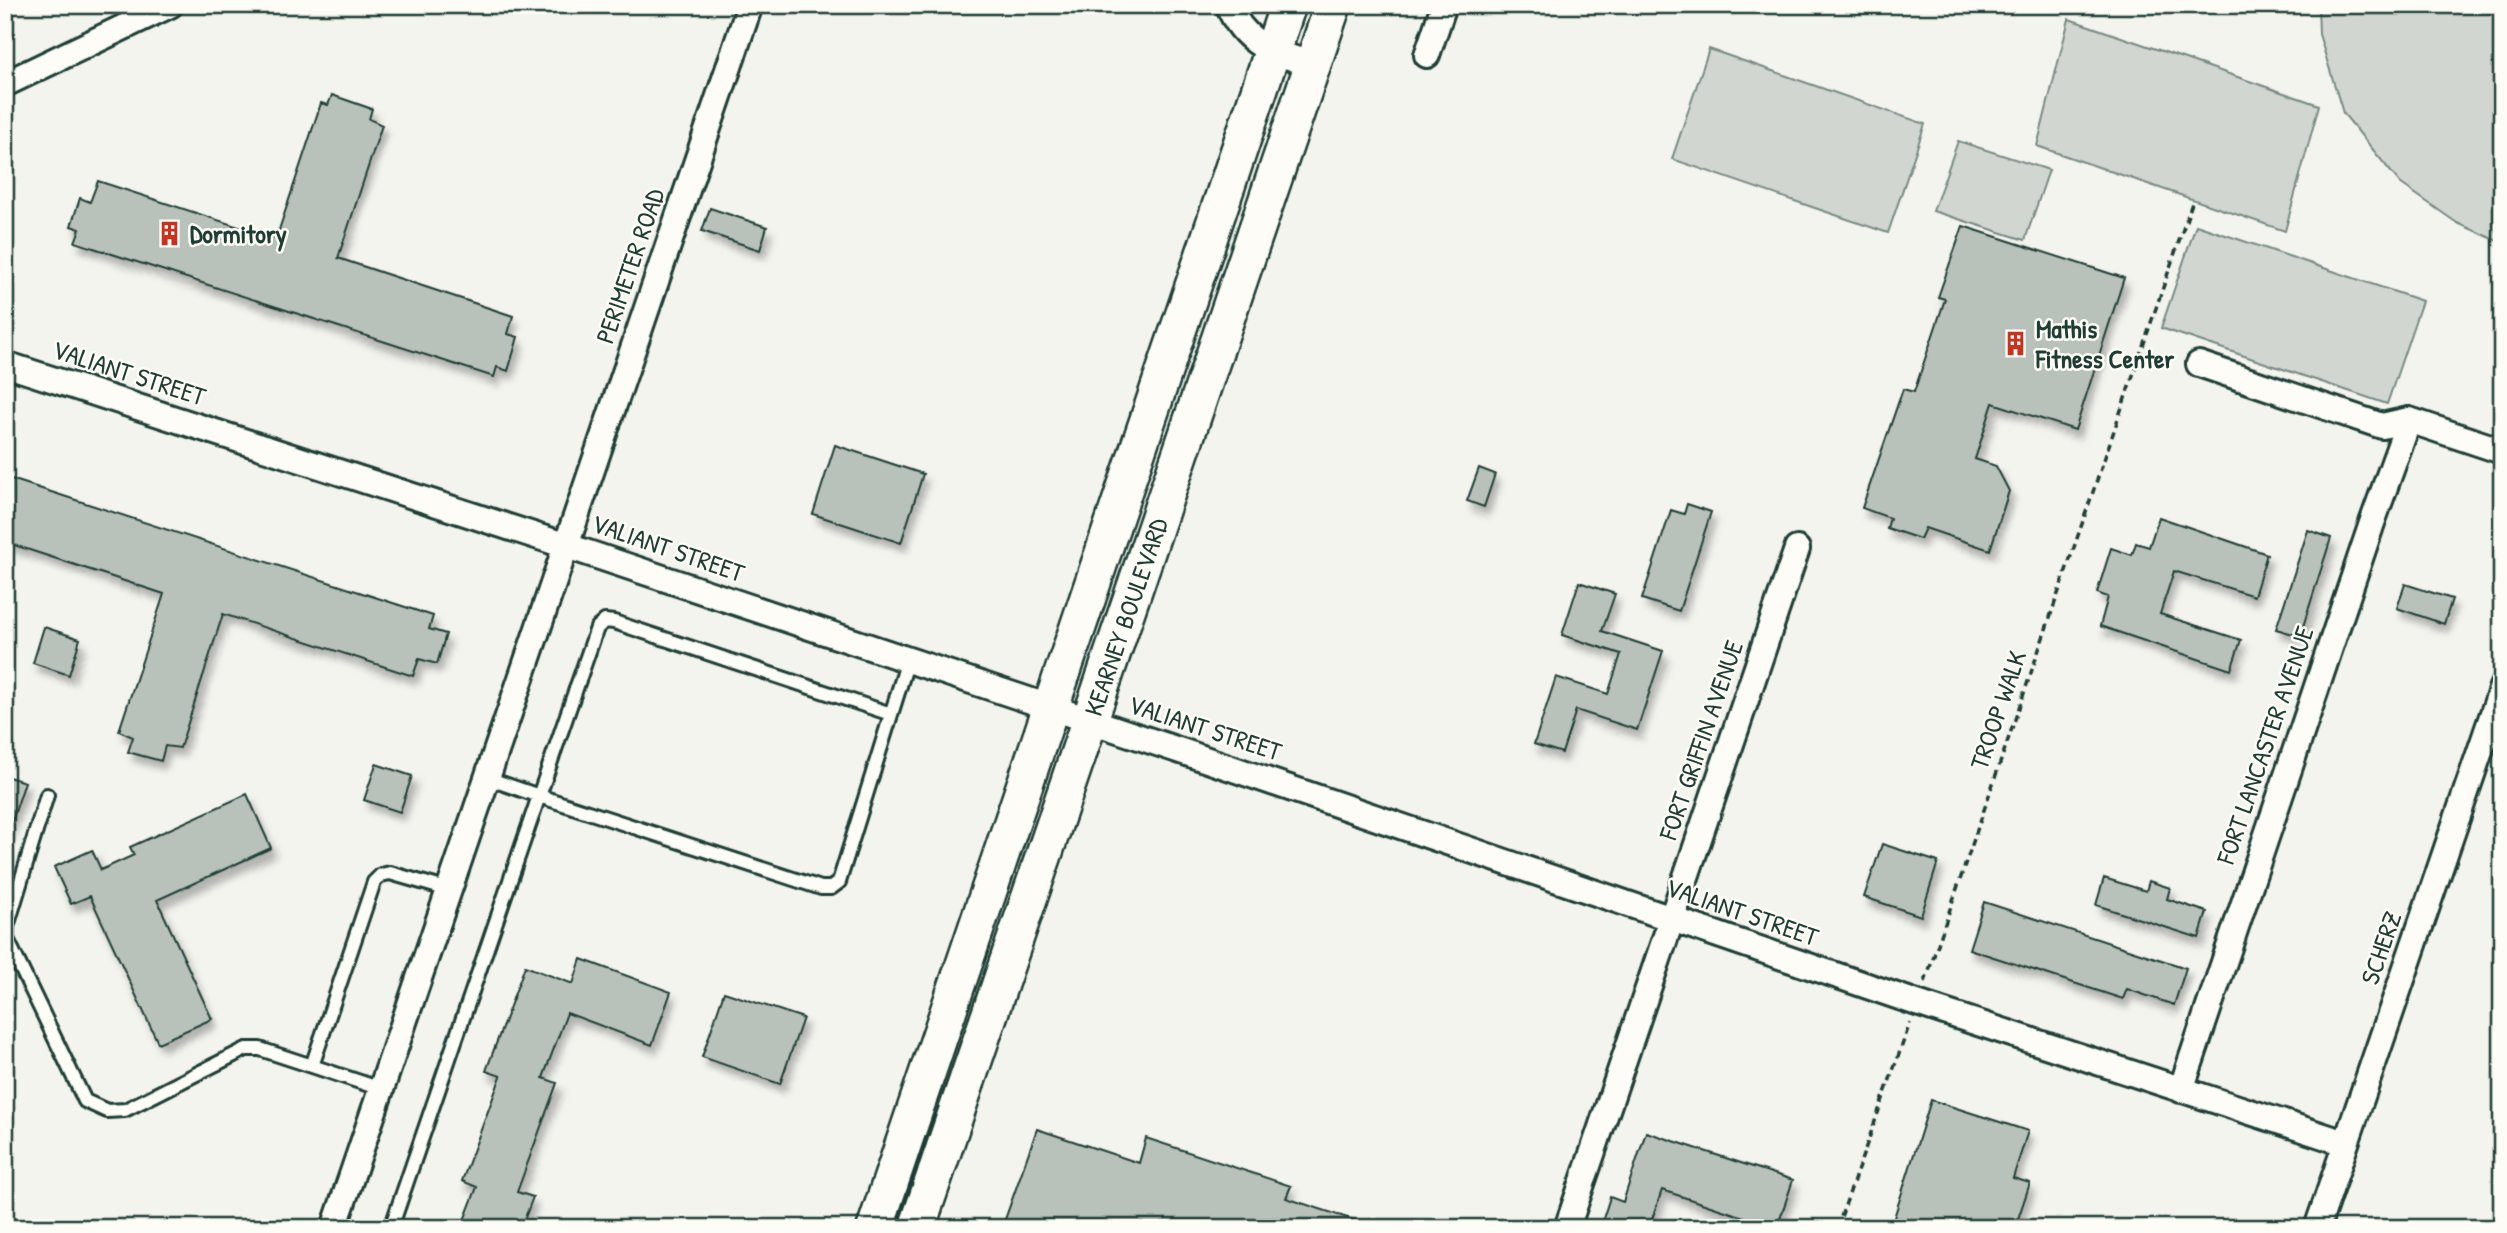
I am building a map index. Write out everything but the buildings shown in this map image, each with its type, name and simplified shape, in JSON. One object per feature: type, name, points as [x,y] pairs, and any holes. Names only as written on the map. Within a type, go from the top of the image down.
[{"type":"street","points":[[5,84],[170,5]]},
{"type":"street","name":"PERIMETER ROAD","points":[[334,1228],[750,5]]},
{"type":"street","points":[[1228,5],[1235,23],[1252,40],[1273,51],[1313,65]]},
{"type":"street","name":"KEARNEY BOULEVARD","points":[[875,1228],[1288,5]]},
{"type":"street","name":"KEARNEY BOULEVARD","points":[[917,1228],[1333,5]]},
{"type":"street","points":[[1427,55],[1444,5]]},
{"type":"street","points":[[2199,363],[2382,426],[2409,420],[2502,451]]},
{"type":"street","name":"VALIANT STREET","points":[[5,364],[567,546],[1917,1003],[2345,1143]]},
{"type":"street","name":"FORT LANCASTER AVENUE","points":[[2180,1090],[2367,536],[2409,420]]},
{"type":"street","name":"FORT GRIFFIN AVENUE","points":[[1567,1228],[1797,549]]},
{"type":"street","name":"SCHERZ","points":[[2317,1228],[2345,1143],[2495,728],[2502,687]]},
{"type":"lane","points":[[391,1228],[597,628],[605,621],[614,622],[891,715]]},
{"type":"lane","points":[[487,778],[821,888],[831,888],[839,881],[908,660]]},
{"type":"lane","points":[[47,794],[7,927],[7,939],[85,1101],[107,1111],[125,1110],[246,1049],[260,1049],[381,1089]]},
{"type":"lane","points":[[312,1066],[374,882],[381,874],[390,873],[449,890]]},
{"type":"path","name":"TROOP WALK","points":[[1837,1228],[2192,203]]},
{"type":"shaded area","points":[[2318,5],[2502,5],[2502,243],[2457,223],[2400,183],[2343,113],[2319,34]]},
{"type":"shaded area","points":[[2069,19],[2319,105],[2285,231],[2037,146]]},
{"type":"shaded area","points":[[1709,49],[1925,124],[1888,233],[1672,159]]},
{"type":"shaded area","points":[[1958,141],[2049,170],[2025,240],[1933,211]]},
{"type":"shaded area","points":[[2196,225],[2422,301],[2387,404],[2161,328]]},
{"type":"place","name":"Dormitory","points":[[170,234]]},
{"type":"place","name":"Mathis Fitness Center","points":[[2016,344]]}]
